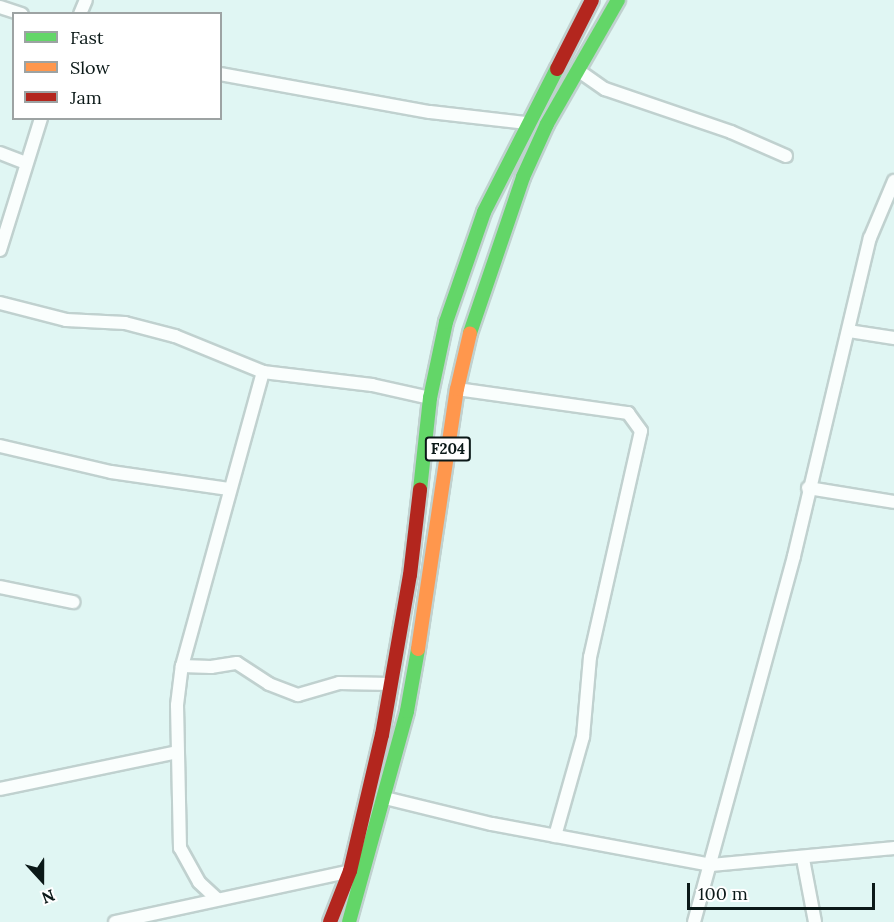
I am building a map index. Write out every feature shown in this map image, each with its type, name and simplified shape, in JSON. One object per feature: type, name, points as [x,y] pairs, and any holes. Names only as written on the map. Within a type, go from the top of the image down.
[{"type":"main road","name":"F204","points":[[330,922],[350,871],[391,684],[410,575],[430,398],[446,322],[484,212],[527,123],[592,0]]},
{"type":"main road","name":"F204","points":[[349,922],[385,798],[407,711],[438,531],[457,389],[474,314],[523,177],[618,0]]},
{"type":"street","points":[[0,7],[16,12]]},
{"type":"street","points":[[579,71],[605,89],[786,156]]},
{"type":"street","points":[[222,74],[430,112],[527,123]]},
{"type":"street","points":[[0,250],[24,162],[40,120]]},
{"type":"street","points":[[0,153],[24,162]]},
{"type":"street","points":[[694,922],[783,599],[870,238],[894,181]]},
{"type":"street","points":[[0,303],[66,320],[125,323],[175,336],[263,372],[372,385],[430,398]]},
{"type":"street","points":[[849,331],[894,338]]},
{"type":"street","points":[[216,898],[199,882],[180,848],[177,705],[182,666],[263,372]]},
{"type":"street","points":[[457,389],[628,413],[641,431],[590,657],[583,737],[555,836]]},
{"type":"street","points":[[0,446],[111,472],[229,489]]},
{"type":"street","points":[[808,488],[894,502]]},
{"type":"street","points":[[0,587],[73,602]]},
{"type":"street","points":[[182,666],[211,668],[237,663],[269,684],[298,695],[339,683],[391,684]]},
{"type":"street","points":[[0,789],[177,752]]},
{"type":"street","points":[[385,798],[555,836],[711,865],[803,859],[894,848]]},
{"type":"street","points":[[803,859],[815,922]]},
{"type":"street","points":[[115,922],[216,898],[350,871]]},
{"type":"traffic: fast","points":[[470,333],[523,177],[547,124],[618,0]]},
{"type":"traffic: fast","points":[[420,490],[430,398],[446,322],[484,212],[557,69]]},
{"type":"traffic: fast","points":[[349,922],[407,711],[418,649]]},
{"type":"traffic: slow","points":[[418,649],[457,389],[470,333]]},
{"type":"traffic: jam","points":[[557,69],[592,0]]},
{"type":"traffic: jam","points":[[330,922],[350,871],[382,735],[410,575],[420,490]]}]
